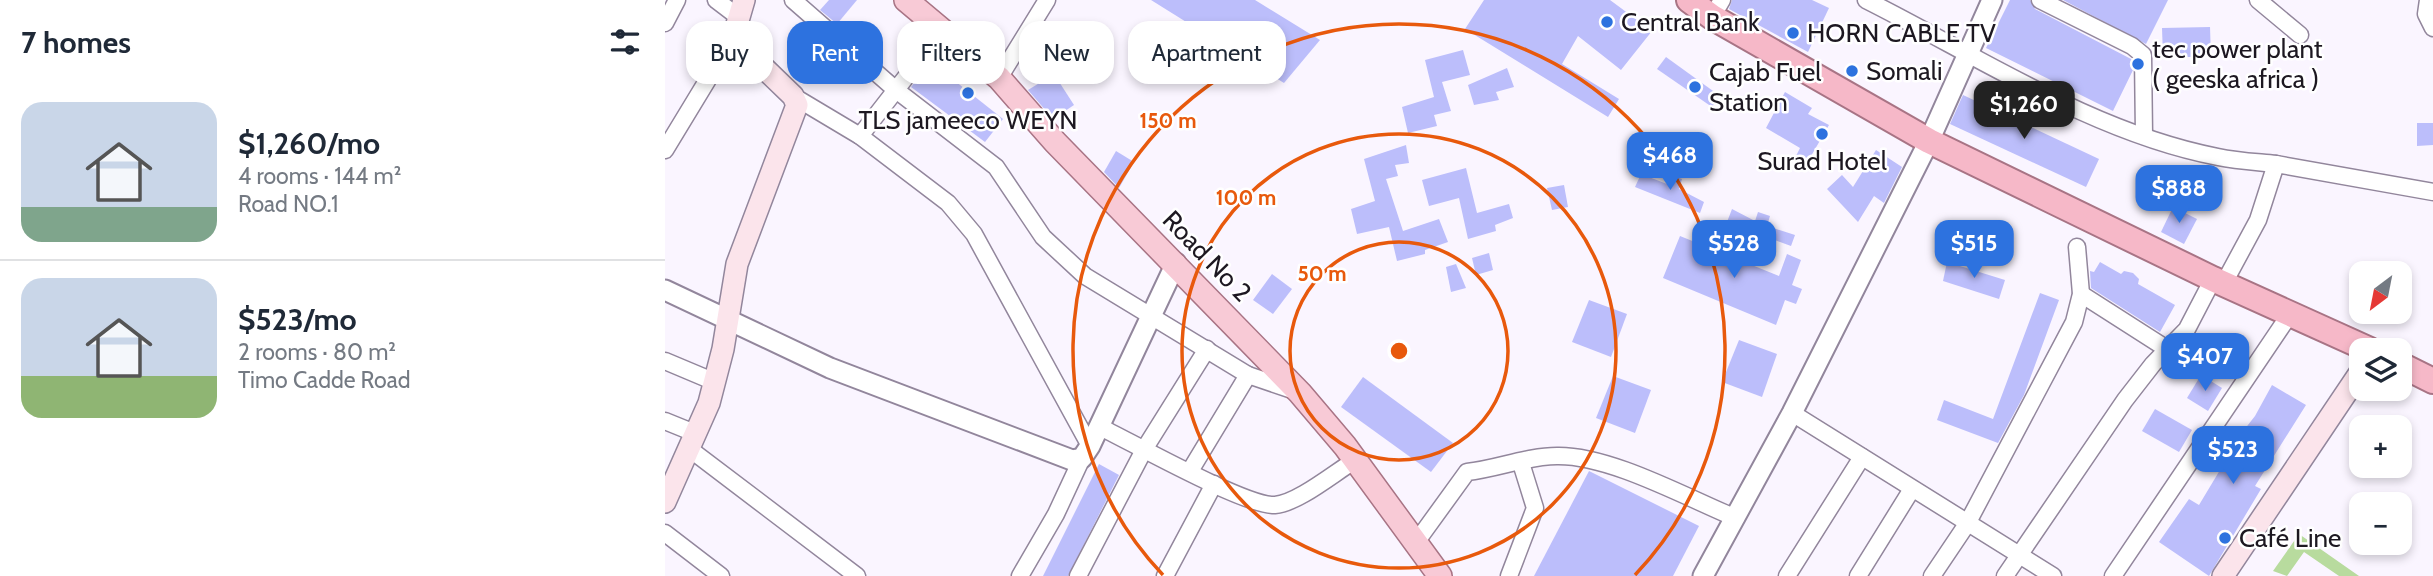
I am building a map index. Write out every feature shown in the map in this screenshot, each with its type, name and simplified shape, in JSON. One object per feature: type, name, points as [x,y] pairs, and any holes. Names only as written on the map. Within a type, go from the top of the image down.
[{"type":"highway","points":[[1689,0],[1717,9],[1929,141],[2218,281],[2349,340]]},
{"type":"highway","points":[[2412,370],[2433,381]]},
{"type":"main road","name":"Road No 2","points":[[906,0],[929,21]]},
{"type":"main road","points":[[665,502],[671,479],[694,442],[715,382],[737,264],[795,118],[797,105],[793,96],[773,77]]},
{"type":"main road","name":"Road No 2","points":[[1004,84],[1055,142],[1300,393],[1417,541],[1436,575]]},
{"type":"main road","points":[[2223,576],[2349,390]]},
{"type":"street","points":[[665,23],[677,0]]},
{"type":"street","points":[[716,0],[741,8]]},
{"type":"street","points":[[793,0],[896,90],[996,167],[1043,237],[1085,276],[1248,375],[1300,393]]},
{"type":"street","points":[[1005,68],[1047,0]]},
{"type":"street","points":[[1866,0],[2050,97],[2144,135],[2220,158],[2276,163],[2433,192]]},
{"type":"street","points":[[1703,576],[1792,413],[1929,141],[1992,0]]},
{"type":"street","points":[[2040,0],[2132,46],[2143,55],[2144,135]]},
{"type":"street","points":[[2258,0],[2300,34]]},
{"type":"street","points":[[2428,0],[2427,14],[2433,28]]},
{"type":"street","points":[[665,150],[705,84]]},
{"type":"street","points":[[860,136],[901,84]]},
{"type":"street","points":[[793,96],[860,136],[948,203],[974,234],[1086,452]]},
{"type":"street","points":[[2005,576],[2125,400],[2187,329],[2258,220],[2276,163]]},
{"type":"street","points":[[1932,576],[1966,524],[2074,322],[2081,294],[2077,247]]},
{"type":"street","points":[[1020,576],[1056,514],[1100,427],[1176,263]]},
{"type":"street","points":[[665,289],[830,368],[1065,459],[1086,452]]},
{"type":"street","points":[[2081,294],[2167,349]]},
{"type":"street","points":[[2113,576],[2291,314]]},
{"type":"street","points":[[1078,576],[1145,448],[1207,349]]},
{"type":"street","points":[[665,361],[715,382]]},
{"type":"street","points":[[1190,471],[1248,375]]},
{"type":"street","points":[[1792,413],[2053,576]]},
{"type":"street","points":[[665,421],[856,576]]},
{"type":"street","points":[[1100,427],[1214,484],[1274,505],[1290,501],[1354,461]]},
{"type":"street","points":[[1417,541],[1467,472],[1563,456],[1605,464],[1736,518]]},
{"type":"street","points":[[1787,576],[1862,457]]},
{"type":"street","points":[[1510,576],[1535,508],[1521,463]]},
{"type":"street","points":[[1165,576],[1214,484]]},
{"type":"street","points":[[1858,576],[1912,489]]},
{"type":"street","points":[[665,533],[721,576]]},
{"type":"green space","points":[[2299,534],[2359,576],[2339,576],[2304,552],[2287,576],[2273,571]]},
{"type":"building","points":[[829,0],[857,0],[840,21],[833,21],[820,10]]},
{"type":"building","points":[[1151,0],[1255,0],[1320,40],[1286,81],[1286,21],[1185,21]]},
{"type":"building","points":[[1484,0],[1610,0],[1652,31],[1621,70],[1578,36],[1562,64],[1619,99],[1608,117],[1465,29]]},
{"type":"building","name":"HORN CABLE TV","points":[[1732,0],[1812,0],[1829,8],[1808,52],[1729,9]]},
{"type":"building","points":[[2010,0],[2030,0],[2035,9],[2133,60],[2133,70],[2113,111],[1986,48]]},
{"type":"building","points":[[2063,0],[2168,0],[2146,44]]},
{"type":"building","points":[[2210,27],[2211,57],[2163,57],[2162,28]]},
{"type":"building","points":[[1463,50],[1470,75],[1442,82],[1451,111],[1434,115],[1437,126],[1408,133],[1402,107],[1434,97],[1425,60]]},
{"type":"building","name":"Cajab Fuel Station","points":[[1666,57],[1720,96],[1712,107],[1657,69]]},
{"type":"building","points":[[1507,68],[1514,87],[1496,92],[1499,100],[1474,105],[1468,85]]},
{"type":"building","points":[[913,84],[959,84],[1003,119],[985,142],[911,87]]},
{"type":"building","points":[[1038,84],[1060,84],[1074,105],[1053,119],[1028,90]]},
{"type":"building","points":[[1785,92],[1812,108],[1808,114],[1829,125],[1807,163],[1796,156],[1800,148],[1766,128]]},
{"type":"building","points":[[1963,95],[2099,159],[2086,187],[1950,124]]},
{"type":"building","points":[[2417,123],[2433,123],[2433,145],[2417,146]]},
{"type":"building","points":[[1406,145],[1409,163],[1395,165],[1398,176],[1386,179],[1403,231],[1439,219],[1448,242],[1425,250],[1425,254],[1397,261],[1389,227],[1357,234],[1351,209],[1375,201],[1364,159]]},
{"type":"building","points":[[1876,150],[1902,167],[1884,203],[1874,196],[1858,222],[1827,189],[1842,175],[1853,187]]},
{"type":"building","points":[[1116,151],[1134,162],[1119,188],[1104,172]]},
{"type":"building","points":[[1466,168],[1477,213],[1509,204],[1513,218],[1495,225],[1496,231],[1468,239],[1459,198],[1429,206],[1422,180]]},
{"type":"building","points":[[1641,174],[1667,184],[1670,175],[1682,179],[1679,189],[1704,202],[1700,213],[1635,187]]},
{"type":"building","points":[[1564,185],[1568,207],[1552,210],[1547,188]]},
{"type":"building","points":[[2173,207],[2197,219],[2184,244],[2161,232]]},
{"type":"building","points":[[1732,209],[1755,221],[1758,212],[1770,216],[1767,226],[1795,235],[1791,246],[1727,222]]},
{"type":"building","points":[[1680,236],[1779,276],[1787,254],[1801,260],[1792,285],[1802,289],[1796,304],[1785,300],[1776,325],[1663,278]]},
{"type":"building","points":[[1489,253],[1493,270],[1476,275],[1472,258]]},
{"type":"building","points":[[1947,262],[2005,280],[1999,299],[1943,281]]},
{"type":"building","points":[[2100,262],[2121,274],[2124,271],[2133,273],[2139,279],[2138,284],[2175,305],[2160,332],[2091,288],[2090,271],[2094,272]]},
{"type":"building","points":[[1456,264],[1466,288],[1451,292],[1446,267]]},
{"type":"building","points":[[1272,274],[1292,289],[1273,314],[1253,300]]},
{"type":"building","points":[[2040,293],[2059,300],[2024,395],[1998,443],[1937,420],[1944,400],[1993,419]]},
{"type":"building","points":[[1589,300],[1627,314],[1611,357],[1572,342]]},
{"type":"building","points":[[1739,340],[1777,354],[1762,397],[1722,382]]},
{"type":"building","points":[[2201,375],[2222,388],[2208,411],[2187,398]]},
{"type":"building","points":[[1613,376],[1651,390],[1635,433],[1596,418]]},
{"type":"building","points":[[1363,377],[1453,443],[1431,472],[1341,407]]},
{"type":"building","points":[[2272,385],[2306,405],[2255,486],[2261,489],[2209,576],[2159,542],[2189,499],[2199,505],[2229,455],[2226,453],[2255,416]]},
{"type":"building","points":[[2155,409],[2192,430],[2179,452],[2142,431]]},
{"type":"building","points":[[1099,464],[1119,475],[1068,576],[1043,576]]},
{"type":"building","points":[[1589,471],[1699,526],[1673,576],[1534,576]]},
{"type":"place","name":"Central Bank","points":[[1607,22]]},
{"type":"place","name":"HORN CABLE TV","points":[[1793,33]]},
{"type":"place","name":"tec power plant ( geeska africa )","points":[[2138,64]]},
{"type":"place","name":"Somali","points":[[1852,71]]},
{"type":"place","name":"Cajab Fuel Station","points":[[1695,87]]},
{"type":"place","name":"TLS jameeco WEYN","points":[[968,93]]},
{"type":"place","name":"Surad Hotel","points":[[1822,134]]},
{"type":"place","name":"Café Line","points":[[2225,538]]}]
